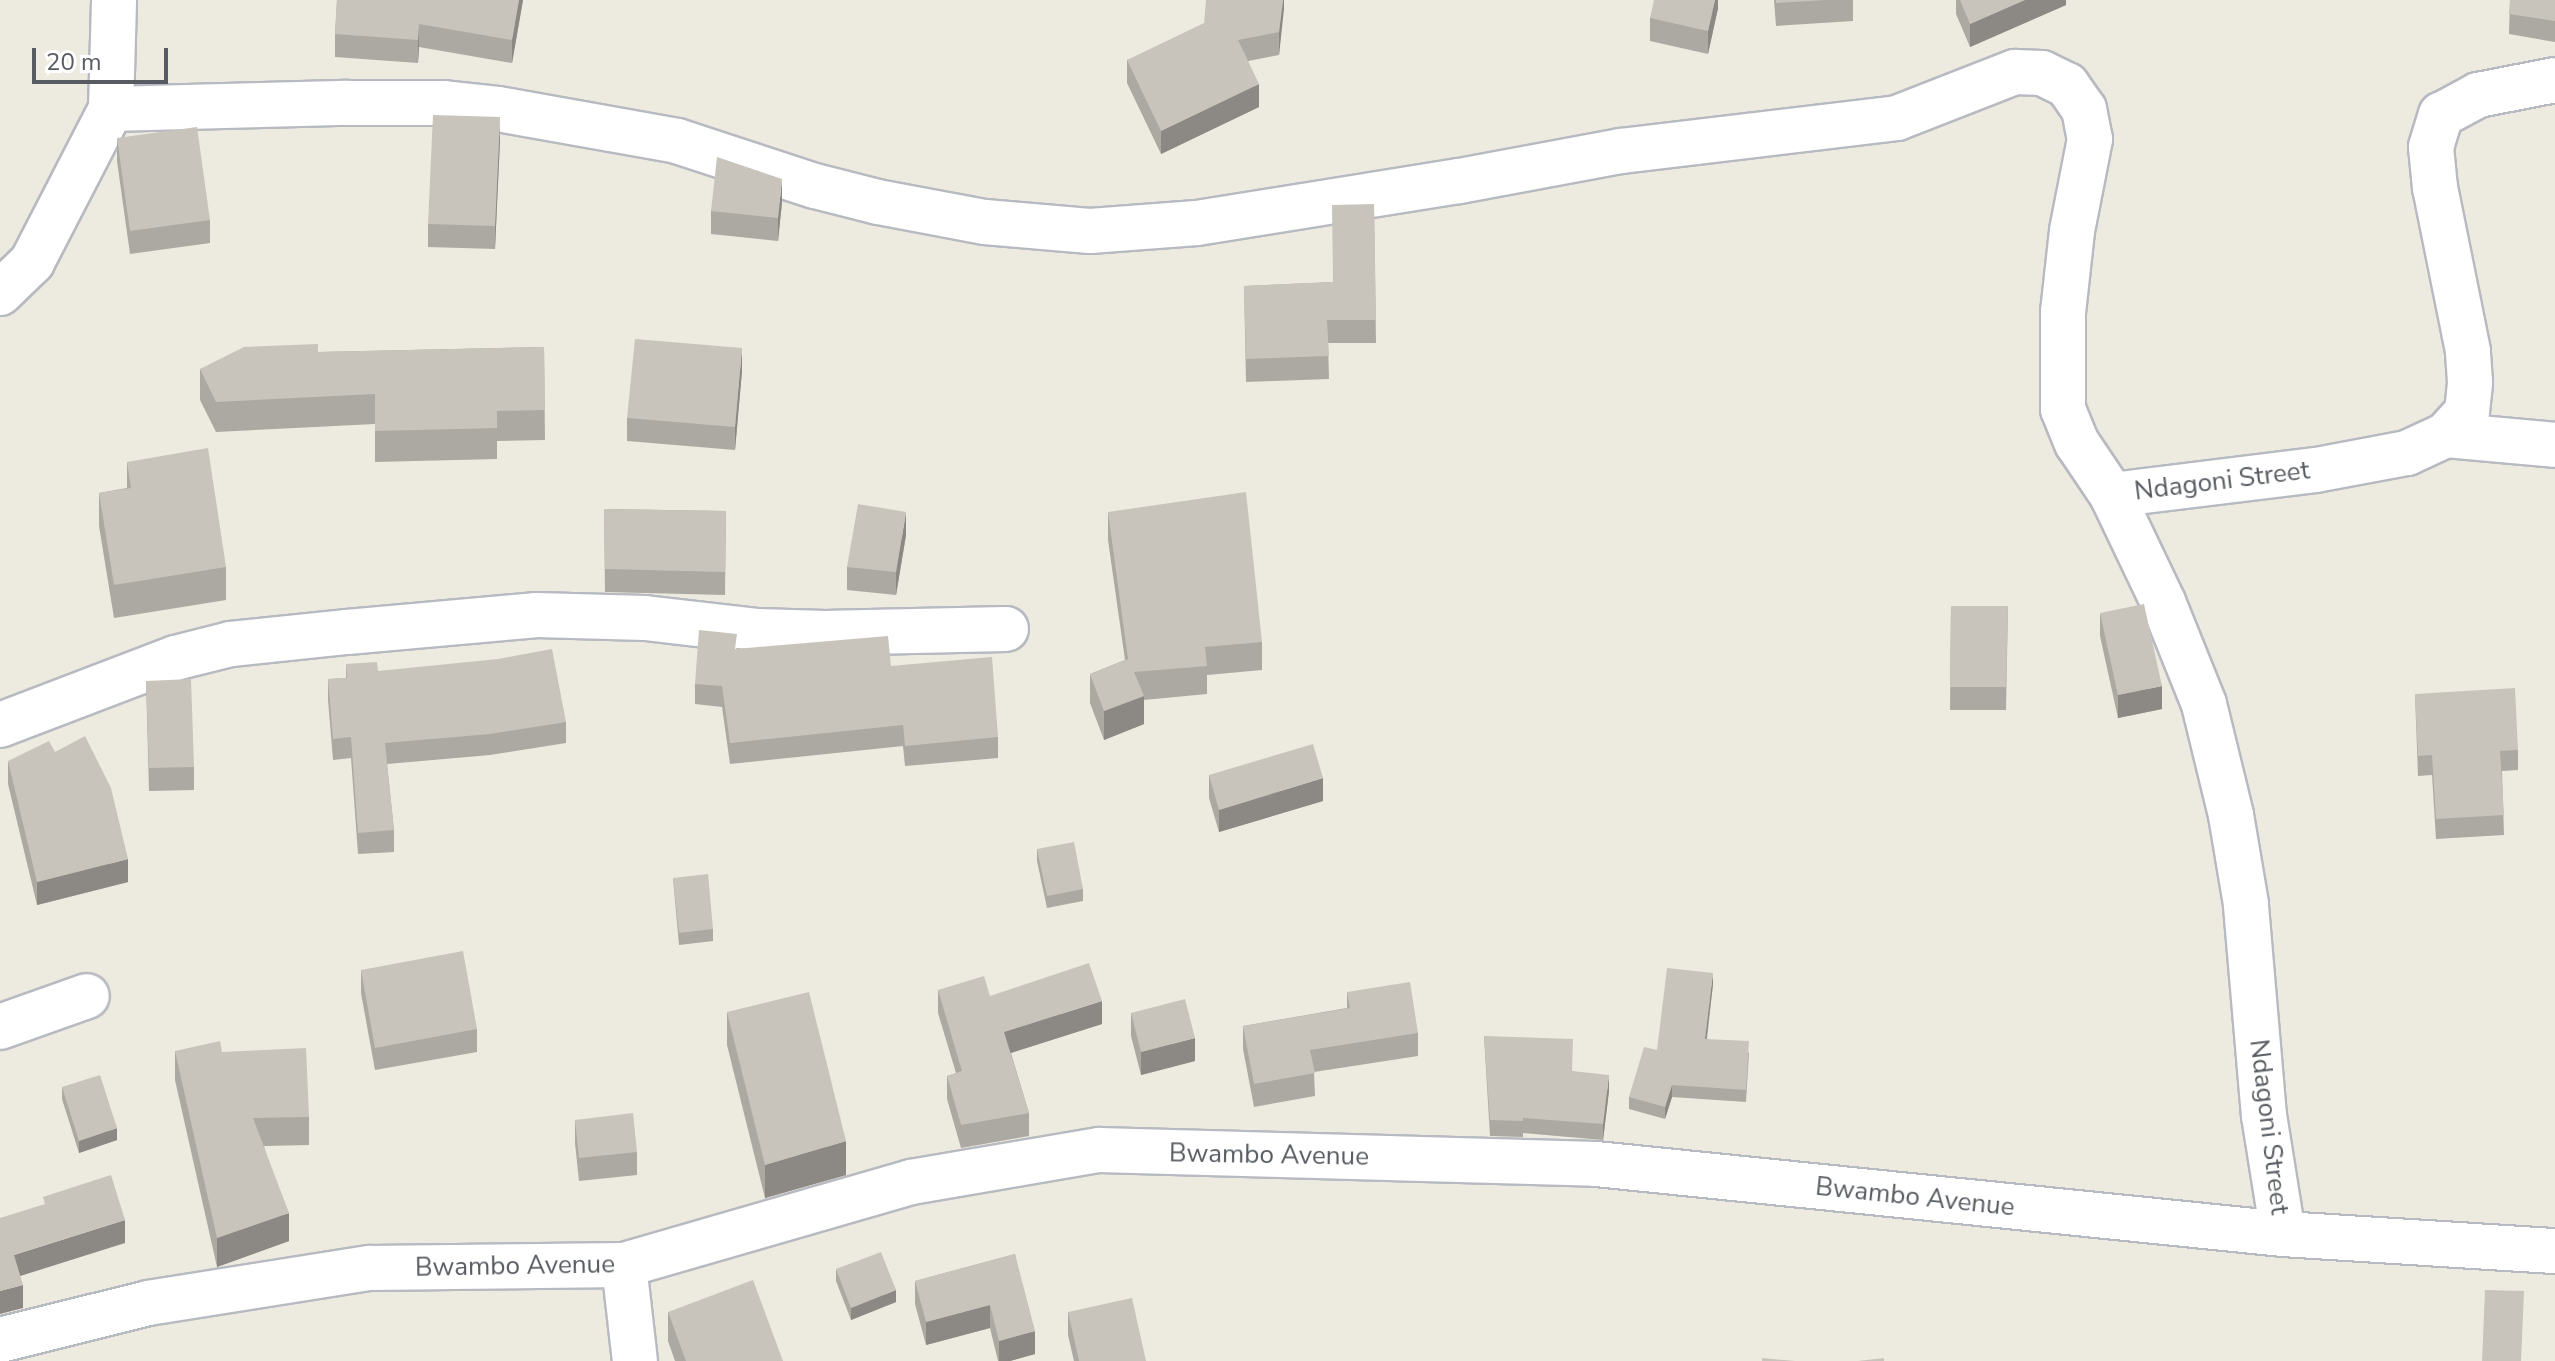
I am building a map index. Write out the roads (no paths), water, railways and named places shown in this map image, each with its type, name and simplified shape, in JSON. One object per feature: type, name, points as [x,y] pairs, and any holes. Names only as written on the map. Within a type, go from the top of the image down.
[{"type":"street","points":[[0,293],[32,262],[111,109],[114,0]]},
{"type":"street","points":[[111,109],[347,103],[444,103],[498,109],[677,141],[815,186],[878,202],[985,222],[1090,231],[1197,223],[1459,181],[1621,151],[1897,118],[2015,72],[2042,73],[2067,85],[2084,109],[2090,139],[2072,231],[2063,312],[2063,409],[2077,443],[2112,495]]},
{"type":"street","points":[[2446,435],[2467,412],[2470,382],[2468,351],[2435,188],[2431,147],[2441,115],[2478,95],[2555,80]]},
{"type":"street","points":[[2446,435],[2555,445]]},
{"type":"street","name":"Ndagoni Street","points":[[2283,1234],[2264,1116],[2246,904],[2231,815],[2204,704],[2163,602],[2112,495],[2316,470],[2407,453],[2446,435]]},
{"type":"street","points":[[0,725],[175,658],[231,644],[347,632],[537,615],[645,618],[758,631],[825,633],[1006,629]]},
{"type":"street","points":[[0,1027],[87,996]]},
{"type":"street","name":"Bwambo Avenue","points":[[0,1340],[148,1303],[370,1268],[624,1265],[911,1182],[1099,1150],[1596,1164],[2283,1234],[2555,1251]]},
{"type":"street","points":[[624,1265],[635,1361]]}]
